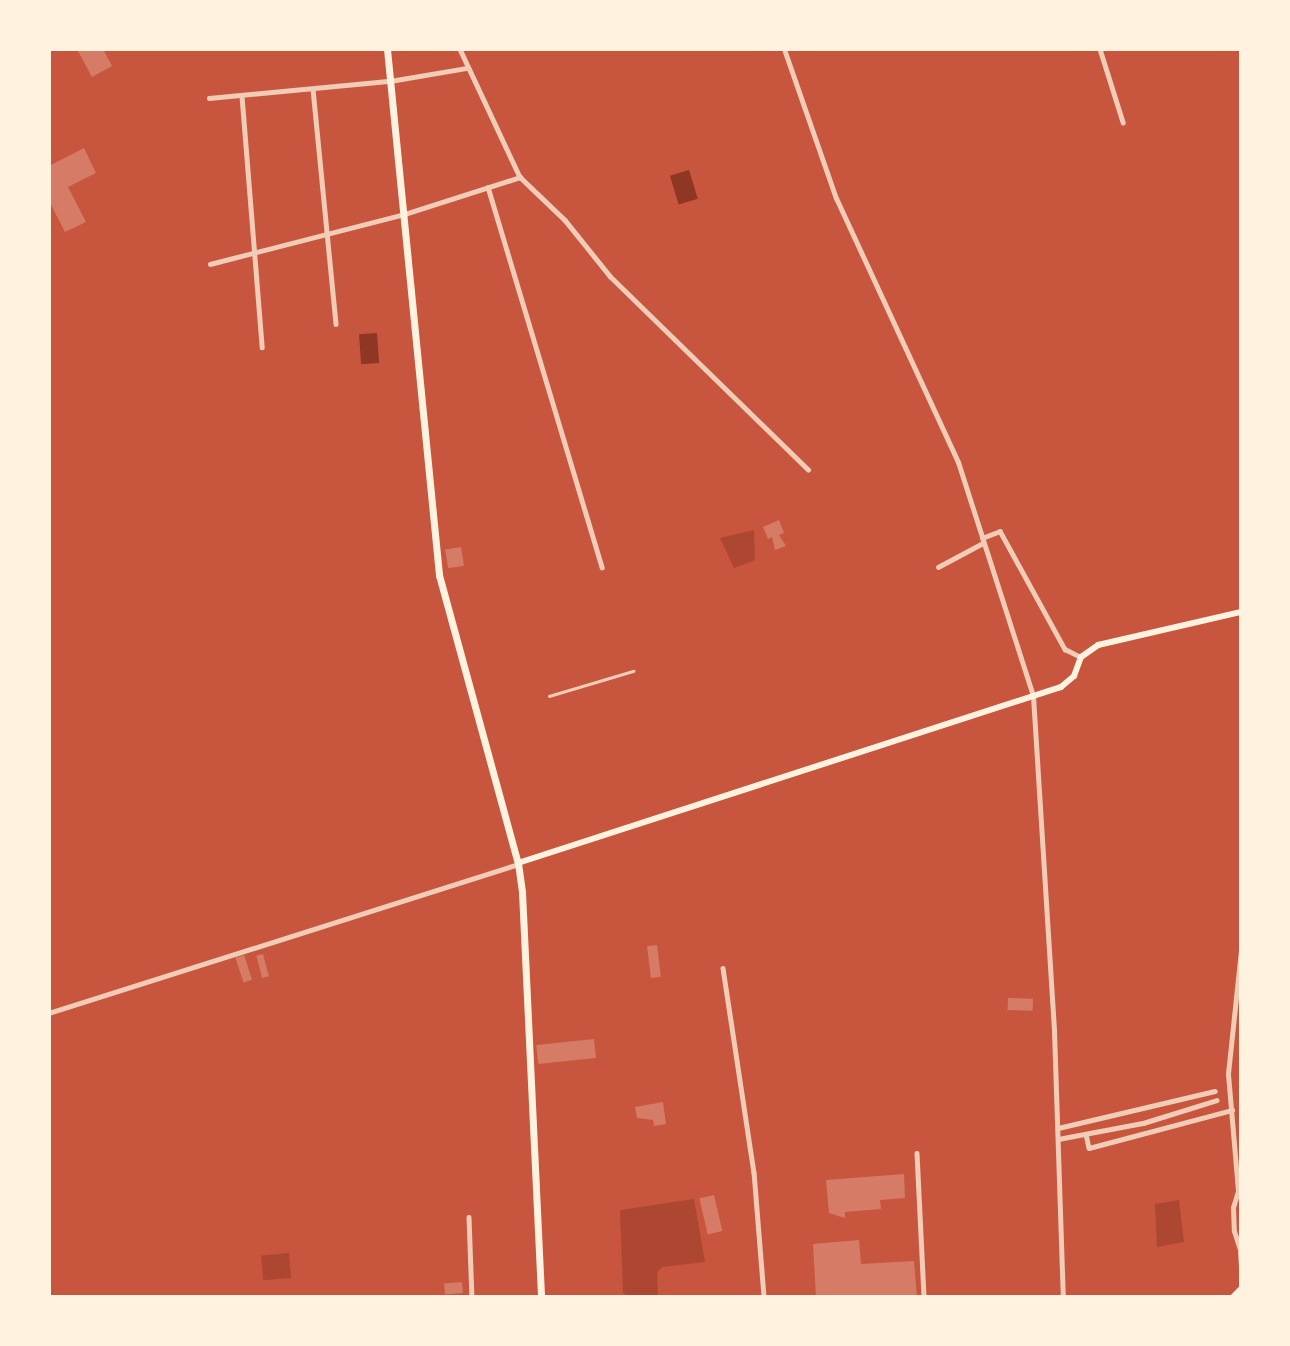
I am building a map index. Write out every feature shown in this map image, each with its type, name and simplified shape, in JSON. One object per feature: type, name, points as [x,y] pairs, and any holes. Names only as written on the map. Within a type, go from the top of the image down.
[{"type":"highway","points":[[387,49],[439,575],[518,863],[541,1297]]},
{"type":"main road","points":[[518,863],[1033,696],[1070,681],[1081,657],[1098,645],[1241,612]]},
{"type":"main road","points":[[1233,1297],[1241,1289]]},
{"type":"street","points":[[460,49],[520,177],[579,235],[610,276],[808,469]]},
{"type":"street","points":[[783,49],[836,198],[958,462],[1033,696],[1058,1128],[1063,1297]]},
{"type":"street","points":[[1100,49],[1124,122]]},
{"type":"street","points":[[209,98],[390,81],[467,68]]},
{"type":"street","points":[[313,89],[336,324]]},
{"type":"street","points":[[242,96],[262,347]]},
{"type":"street","points":[[210,264],[405,214],[520,177]]},
{"type":"street","points":[[488,187],[602,567]]},
{"type":"street","points":[[938,567],[1000,531],[1065,649],[1081,657]]},
{"type":"street","points":[[549,696],[633,671]]},
{"type":"street","points":[[49,1013],[518,863]]},
{"type":"street","points":[[1241,950],[1229,1038],[1231,1110],[1238,1191],[1233,1207],[1241,1268]]},
{"type":"street","points":[[723,968],[754,1172],[764,1297]]},
{"type":"street","points":[[1058,1128],[1215,1091]]},
{"type":"street","points":[[1058,1139],[1217,1100]]},
{"type":"street","points":[[1086,1133],[1089,1148],[1231,1110]]},
{"type":"street","points":[[917,1153],[924,1297]]},
{"type":"street","points":[[469,1217],[472,1297]]},
{"type":"shaded area","points":[[689,170],[698,199],[679,205],[670,176]]},
{"type":"shaded area","points":[[377,333],[379,363],[361,364],[359,334]]},
{"type":"shaded area","points":[[754,530],[755,560],[734,568],[720,538]]},
{"type":"shaded area","points":[[694,1199],[705,1262],[662,1267],[657,1273],[658,1295],[630,1297],[623,1293],[620,1210]]},
{"type":"shaded area","points":[[1179,1200],[1184,1242],[1157,1247],[1155,1204]]},
{"type":"shaded area","points":[[289,1253],[291,1278],[263,1280],[261,1255]]},
{"type":"building","points":[[77,49],[103,49],[112,66],[92,77]]},
{"type":"building","points":[[84,148],[96,173],[68,187],[86,222],[65,232],[49,201],[49,166]]},
{"type":"building","points":[[779,520],[784,533],[779,535],[786,546],[775,550],[772,537],[768,539],[763,527]]},
{"type":"building","points":[[461,547],[464,566],[448,568],[445,550]]},
{"type":"building","points":[[657,945],[661,977],[651,978],[647,946]]},
{"type":"building","points":[[263,954],[269,976],[262,978],[256,956]]},
{"type":"building","points":[[244,955],[252,980],[243,983],[235,958]]},
{"type":"building","points":[[1008,998],[1033,999],[1033,1011],[1008,1010]]},
{"type":"building","points":[[594,1039],[596,1058],[538,1064],[536,1045]]},
{"type":"building","points":[[663,1102],[666,1124],[654,1126],[653,1120],[637,1118],[635,1107]]},
{"type":"building","points":[[904,1174],[905,1198],[880,1200],[881,1209],[845,1212],[845,1218],[829,1213],[826,1180]]},
{"type":"building","points":[[714,1195],[722,1231],[708,1234],[699,1198]]},
{"type":"building","points":[[859,1240],[861,1264],[914,1261],[917,1297],[816,1297],[813,1244]]},
{"type":"building","points":[[462,1282],[463,1293],[445,1295],[444,1284]]}]
